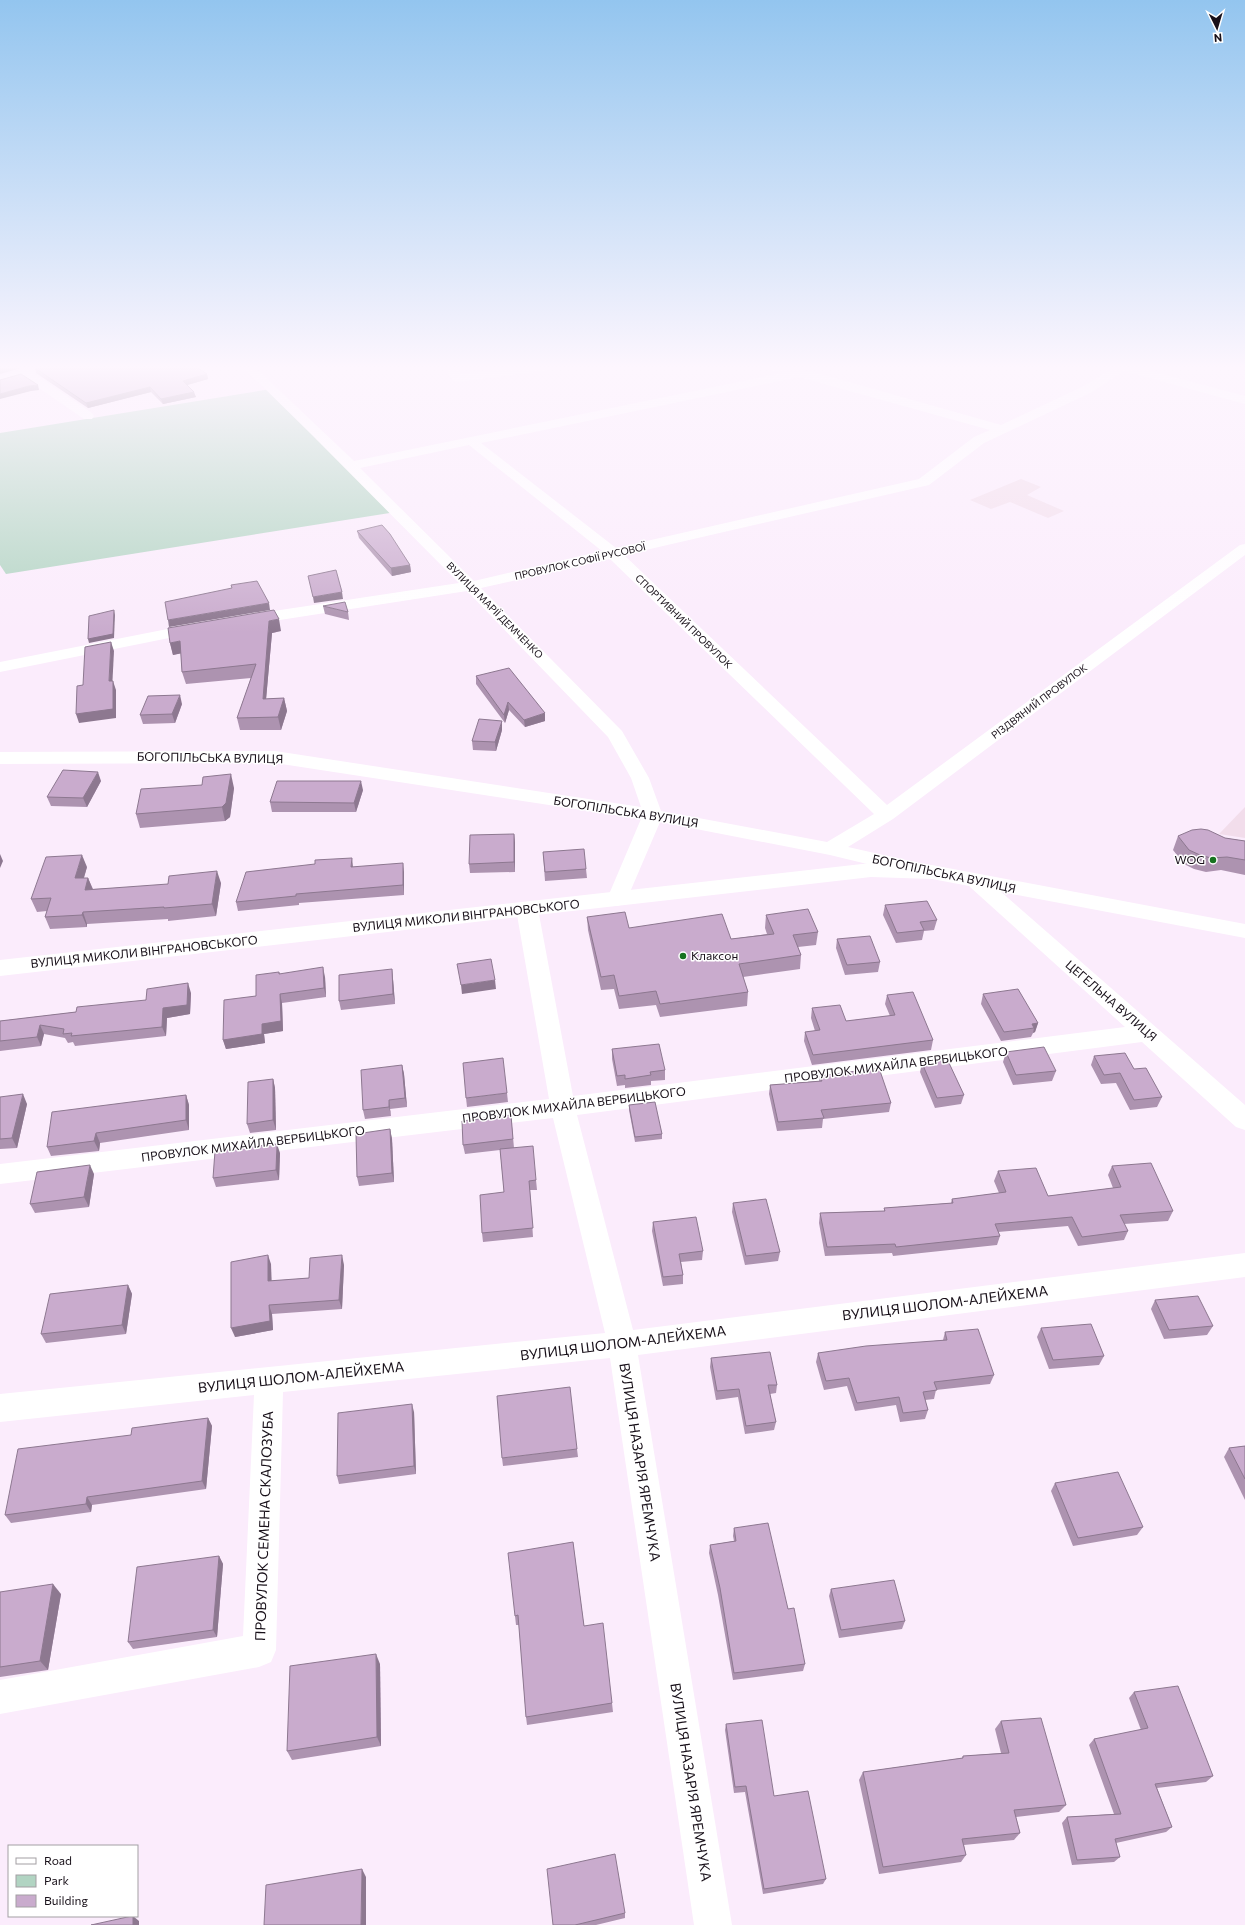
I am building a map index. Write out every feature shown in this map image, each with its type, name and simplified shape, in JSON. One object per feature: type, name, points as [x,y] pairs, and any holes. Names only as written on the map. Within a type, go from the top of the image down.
[{"type":"street","name":"ВУЛИЦЯ МАРІЇ ДЕМЧЕНКО","points":[[338,454],[471,586],[616,735],[640,778],[653,815]]},
{"type":"street","points":[[350,466],[408,454]]},
{"type":"street","name":"СПОРТИВНИЙ ПРОВУЛОК","points":[[486,454],[613,554],[886,814]]},
{"type":"street","name":"ПРОВУЛОК СОФІЇ РУСОВОЇ","points":[[236,622],[471,586],[924,482],[961,454]]},
{"type":"street","name":"РІЗДВЯНИЙ ПРОВУЛОК","points":[[830,849],[886,814],[1245,548]]},
{"type":"street","points":[[0,667],[213,625]]},
{"type":"street","name":"БОГОПІЛЬСЬКА ВУЛИЦЯ","points":[[0,758],[275,757],[653,815],[830,849],[977,882],[1245,931]]},
{"type":"street","points":[[617,900],[653,815]]},
{"type":"street","name":"ВУЛИЦЯ МИКОЛИ ВІНГРАНОВСЬКОГО","points":[[0,968],[617,900],[799,877],[864,871],[932,872]]},
{"type":"street","name":"ЦЕГЕЛЬНА ВУЛИЦЯ","points":[[977,882],[1040,941],[1148,1033],[1245,1120]]},
{"type":"street","name":"ВУЛИЦЯ НАЗАРІЯ ЯРЕМЧУКА","points":[[527,909],[563,1107],[622,1344],[714,1925]]},
{"type":"street","name":"ПРОВУЛОК МИХАЙЛА ВЕРБИЦЬКОГО","points":[[0,1174],[563,1107],[1148,1033]]},
{"type":"street","name":"ВУЛИЦЯ ШОЛОМ-АЛЕЙХЕМА","points":[[0,1408],[622,1344],[1244,1267]]},
{"type":"street","name":"ПРОВУЛОК СЕМЕНА СКАЛОЗУБА","points":[[0,1696],[259,1650],[269,1380]]},
{"type":"shaded area","points":[[1021,479],[1041,487],[1027,495],[1064,511],[1048,518],[1010,502],[991,509],[970,500]]},
{"type":"shaded area","points":[[1245,807],[1245,838],[1219,834]]},
{"type":"green space","points":[[0,454],[337,454],[396,512],[6,574],[0,565]]},
{"type":"building","points":[[382,525],[390,534],[410,565],[391,568],[357,531]]},
{"type":"building","points":[[336,570],[342,592],[313,597],[308,576]]},
{"type":"building","points":[[257,581],[269,603],[168,620],[165,602],[232,588],[231,585]]},
{"type":"building","points":[[345,602],[348,612],[323,606]]},
{"type":"building","points":[[114,610],[113,634],[88,639],[89,616]]},
{"type":"building","points":[[274,610],[279,619],[269,621],[263,699],[284,698],[278,717],[237,718],[256,664],[182,672],[180,641],[170,643],[168,628]]},
{"type":"building","points":[[111,642],[109,681],[113,681],[113,709],[76,714],[77,686],[83,685],[85,647]]},
{"type":"building","points":[[509,668],[545,713],[524,720],[508,702],[504,715],[476,676]]},
{"type":"building","points":[[180,695],[172,714],[140,715],[148,696]]},
{"type":"building","points":[[479,719],[502,721],[495,742],[472,741]]},
{"type":"building","points":[[63,770],[98,772],[83,798],[47,797]]},
{"type":"building","points":[[231,774],[226,803],[222,807],[136,814],[141,789],[202,785],[203,777]]},
{"type":"building","points":[[277,781],[361,781],[354,803],[270,802]]},
{"type":"building","points":[[1192,830],[1208,830],[1225,838],[1245,841],[1245,860],[1227,857],[1211,858],[1189,850],[1178,836]]},
{"type":"building","points":[[514,834],[514,862],[469,864],[470,835]]},
{"type":"building","points":[[584,849],[586,869],[545,872],[543,852]]},
{"type":"building","points":[[82,855],[75,878],[88,878],[85,890],[168,884],[169,876],[217,871],[212,904],[83,912],[82,915],[45,917],[51,898],[31,899],[46,857]]},
{"type":"building","points":[[352,858],[351,867],[403,863],[403,885],[296,894],[296,896],[236,902],[246,872],[315,864],[315,860]]},
{"type":"building","points":[[927,901],[937,920],[920,922],[924,930],[897,933],[885,905]]},
{"type":"building","points":[[808,909],[818,932],[793,935],[801,955],[739,964],[748,992],[660,1004],[656,991],[619,996],[614,975],[601,977],[587,917],[625,912],[629,928],[722,914],[731,939],[774,934],[766,915]]},
{"type":"building","points":[[870,936],[880,962],[847,965],[837,939]]},
{"type":"building","points":[[491,959],[495,980],[461,985],[457,964]]},
{"type":"building","points":[[323,967],[324,988],[280,994],[281,1021],[262,1024],[262,1034],[223,1040],[224,1000],[256,996],[256,975],[279,972],[279,974]]},
{"type":"building","points":[[392,969],[393,994],[339,1001],[339,975]]},
{"type":"building","points":[[188,983],[187,1005],[163,1008],[162,1027],[71,1036],[72,1033],[63,1034],[64,1029],[40,1025],[37,1037],[0,1041],[0,1021],[76,1012],[77,1007],[146,1000],[147,989]]},
{"type":"building","points":[[1018,989],[1038,1023],[1032,1024],[1034,1028],[1004,1032],[983,994]]},
{"type":"building","points":[[913,992],[933,1040],[813,1055],[805,1032],[820,1030],[812,1008],[840,1005],[846,1021],[895,1015],[887,995]]},
{"type":"building","points":[[659,1044],[665,1070],[650,1072],[651,1075],[625,1079],[625,1075],[617,1076],[612,1049]]},
{"type":"building","points":[[1044,1047],[1056,1071],[1016,1075],[1006,1052]]},
{"type":"building","points":[[1125,1053],[1134,1069],[1146,1068],[1162,1097],[1134,1100],[1120,1073],[1104,1075],[1094,1056]]},
{"type":"building","points":[[503,1058],[507,1093],[466,1098],[463,1063]]},
{"type":"building","points":[[942,1060],[943,1063],[949,1063],[964,1095],[937,1098],[922,1063]]},
{"type":"building","points":[[402,1065],[405,1098],[389,1100],[389,1107],[363,1110],[361,1070]]},
{"type":"building","points":[[879,1068],[891,1103],[821,1110],[824,1118],[778,1122],[770,1085],[822,1081],[820,1076]]},
{"type":"building","points":[[273,1079],[273,1120],[247,1124],[248,1082]]},
{"type":"building","points":[[23,1094],[12,1138],[0,1139],[0,1097]]},
{"type":"building","points":[[186,1095],[186,1120],[96,1133],[94,1141],[47,1147],[52,1112]]},
{"type":"building","points":[[655,1102],[662,1134],[635,1137],[629,1105]]},
{"type":"building","points":[[511,1115],[513,1139],[463,1145],[462,1121]]},
{"type":"building","points":[[390,1129],[392,1173],[357,1177],[356,1134]]},
{"type":"building","points":[[277,1144],[276,1170],[213,1178],[215,1151]]},
{"type":"building","points":[[533,1146],[536,1180],[529,1181],[533,1228],[482,1233],[480,1195],[504,1192],[500,1149]]},
{"type":"building","points":[[1151,1163],[1173,1211],[1120,1215],[1128,1231],[1082,1237],[1072,1217],[995,1224],[1000,1236],[896,1247],[895,1244],[827,1247],[820,1213],[885,1211],[884,1208],[953,1203],[952,1199],[1006,1192],[998,1171],[1036,1168],[1048,1196],[1121,1187],[1112,1166]]},
{"type":"building","points":[[90,1165],[84,1197],[30,1204],[37,1172]]},
{"type":"building","points":[[766,1199],[780,1252],[746,1256],[733,1203]]},
{"type":"building","points":[[696,1217],[703,1251],[679,1254],[683,1275],[663,1277],[653,1222]]},
{"type":"building","points":[[268,1255],[268,1281],[309,1278],[310,1258],[342,1255],[339,1300],[269,1305],[270,1321],[231,1328],[231,1262]]},
{"type":"building","points":[[128,1285],[122,1325],[41,1334],[50,1294]]},
{"type":"building","points":[[1198,1296],[1213,1326],[1169,1330],[1155,1300]]},
{"type":"building","points":[[1091,1324],[1104,1356],[1053,1360],[1041,1328]]},
{"type":"building","points":[[978,1329],[994,1375],[934,1382],[937,1390],[923,1392],[928,1410],[903,1413],[899,1397],[857,1403],[849,1378],[826,1381],[818,1353],[866,1346],[947,1340],[945,1332]]},
{"type":"building","points":[[770,1352],[777,1385],[768,1385],[776,1422],[746,1426],[739,1389],[717,1391],[711,1358]]},
{"type":"building","points":[[570,1387],[577,1449],[502,1458],[497,1396]]},
{"type":"building","points":[[412,1404],[414,1466],[337,1476],[338,1413]]},
{"type":"building","points":[[208,1418],[202,1481],[87,1497],[86,1504],[5,1515],[18,1449],[131,1435],[132,1428]]},
{"type":"building","points":[[1245,1446],[1245,1479],[1229,1448]]},
{"type":"building","points":[[1118,1472],[1143,1527],[1078,1538],[1055,1483]]},
{"type":"building","points":[[768,1523],[788,1609],[794,1608],[805,1664],[734,1673],[720,1588],[710,1545],[736,1541],[734,1528]]},
{"type":"building","points":[[573,1542],[584,1626],[603,1623],[612,1703],[526,1717],[518,1615],[515,1616],[508,1553]]},
{"type":"building","points":[[219,1556],[213,1630],[128,1642],[137,1567]]},
{"type":"building","points":[[894,1580],[905,1621],[841,1630],[831,1589]]},
{"type":"building","points":[[53,1584],[40,1661],[0,1667],[0,1592]]},
{"type":"building","points":[[376,1654],[377,1737],[287,1751],[290,1666]]},
{"type":"building","points":[[1178,1686],[1213,1776],[1155,1784],[1172,1827],[1115,1839],[1120,1857],[1077,1860],[1067,1817],[1121,1814],[1094,1739],[1148,1728],[1134,1692]]},
{"type":"building","points":[[1041,1718],[1066,1805],[1014,1810],[1020,1833],[962,1839],[966,1855],[883,1867],[863,1772],[963,1758],[963,1756],[1009,1753],[1001,1721]]},
{"type":"building","points":[[762,1720],[774,1796],[808,1791],[826,1879],[764,1889],[746,1786],[735,1787],[726,1724]]},
{"type":"building","points":[[615,1854],[625,1913],[575,1925],[553,1925],[547,1869]]},
{"type":"building","points":[[362,1869],[361,1925],[264,1925],[266,1885]]},
{"type":"building","points":[[128,1917],[133,1917],[133,1925],[91,1925]]},
{"type":"place","name":"WOG","points":[[1213,860]]},
{"type":"place","name":"Клаксон","points":[[683,956]]}]
